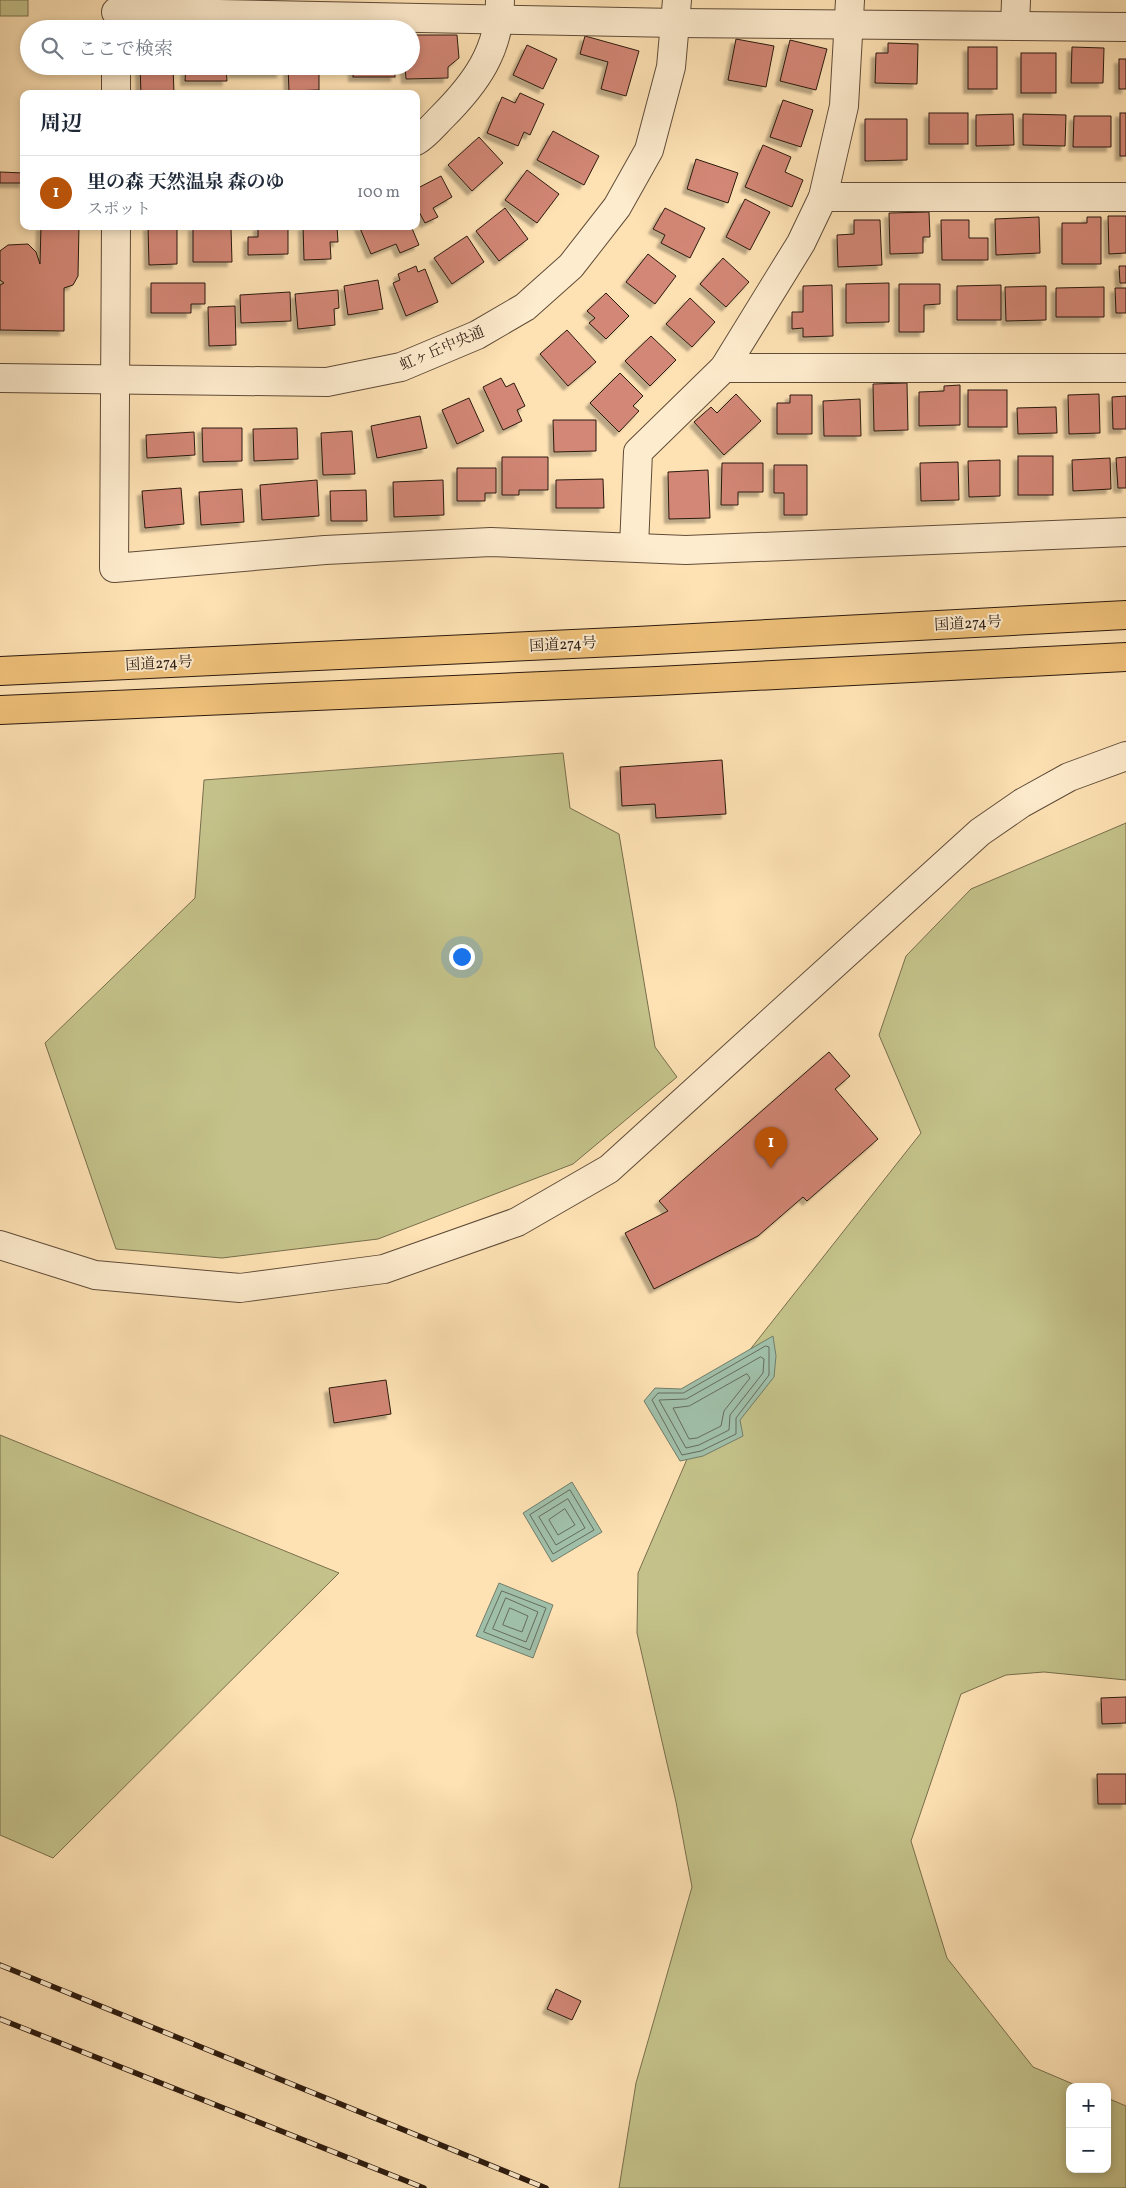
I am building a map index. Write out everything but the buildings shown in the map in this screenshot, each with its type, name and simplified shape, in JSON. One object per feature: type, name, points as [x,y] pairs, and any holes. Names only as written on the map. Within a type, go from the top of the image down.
[{"type":"highway","name":"国道274号","points":[[0,671],[1126,615]]},
{"type":"highway","points":[[0,710],[657,681],[1126,657]]},
{"type":"street","points":[[420,137],[461,98],[488,62],[500,10]]},
{"type":"street","points":[[116,14],[500,10],[1015,13],[1126,27]]},
{"type":"street","name":"虹ヶ丘中央通","points":[[0,378],[327,382],[401,367],[477,335],[525,307],[571,266],[617,206],[649,150],[671,67],[677,12]]},
{"type":"street","points":[[634,547],[638,452],[724,368],[801,243],[822,198],[844,106],[850,12]]},
{"type":"street","points":[[116,75],[116,90]]},
{"type":"street","points":[[822,198],[1126,197]]},
{"type":"street","points":[[116,230],[114,568],[325,550],[481,543],[686,550],[1126,532]]},
{"type":"street","points":[[724,368],[1126,368]]},
{"type":"street","points":[[0,1245],[95,1275],[240,1288],[384,1269],[517,1222],[609,1169],[980,832],[1022,803],[1069,777],[1126,756]]},
{"type":"shaded area","points":[[0,0],[28,0],[28,16],[0,16]]},
{"type":"shaded area","points":[[563,753],[570,808],[619,834],[655,1047],[677,1077],[573,1164],[378,1239],[222,1258],[116,1249],[45,1043],[195,898],[204,780]]},
{"type":"shaded area","points":[[1126,823],[1126,1680],[1044,1672],[1006,1675],[961,1694],[911,1841],[947,1958],[1033,2067],[1071,2083],[1066,2083],[1066,2173],[1111,2173],[1111,2100],[1126,2106],[1126,2188],[619,2188],[636,2083],[692,1887],[676,1802],[637,1633],[638,1573],[715,1394],[921,1133],[879,1035],[906,956],[971,889]]},
{"type":"shaded area","points":[[0,1435],[339,1573],[53,1858],[0,1835]]},
{"type":"water","points":[[773,1336],[776,1356],[774,1377],[740,1420],[743,1436],[703,1456],[680,1461],[644,1401],[655,1388],[681,1389]]},
{"type":"water","points":[[572,1482],[602,1532],[552,1562],[523,1513]]},
{"type":"water","points":[[499,1583],[553,1605],[533,1658],[476,1636]]},
{"type":"railway","points":[[0,1965],[546,2188]]},
{"type":"railway","points":[[0,2019],[424,2188]]},
{"type":"place","name":"里の森 天然温泉 森のゆ","points":[[771,1168]]}]
